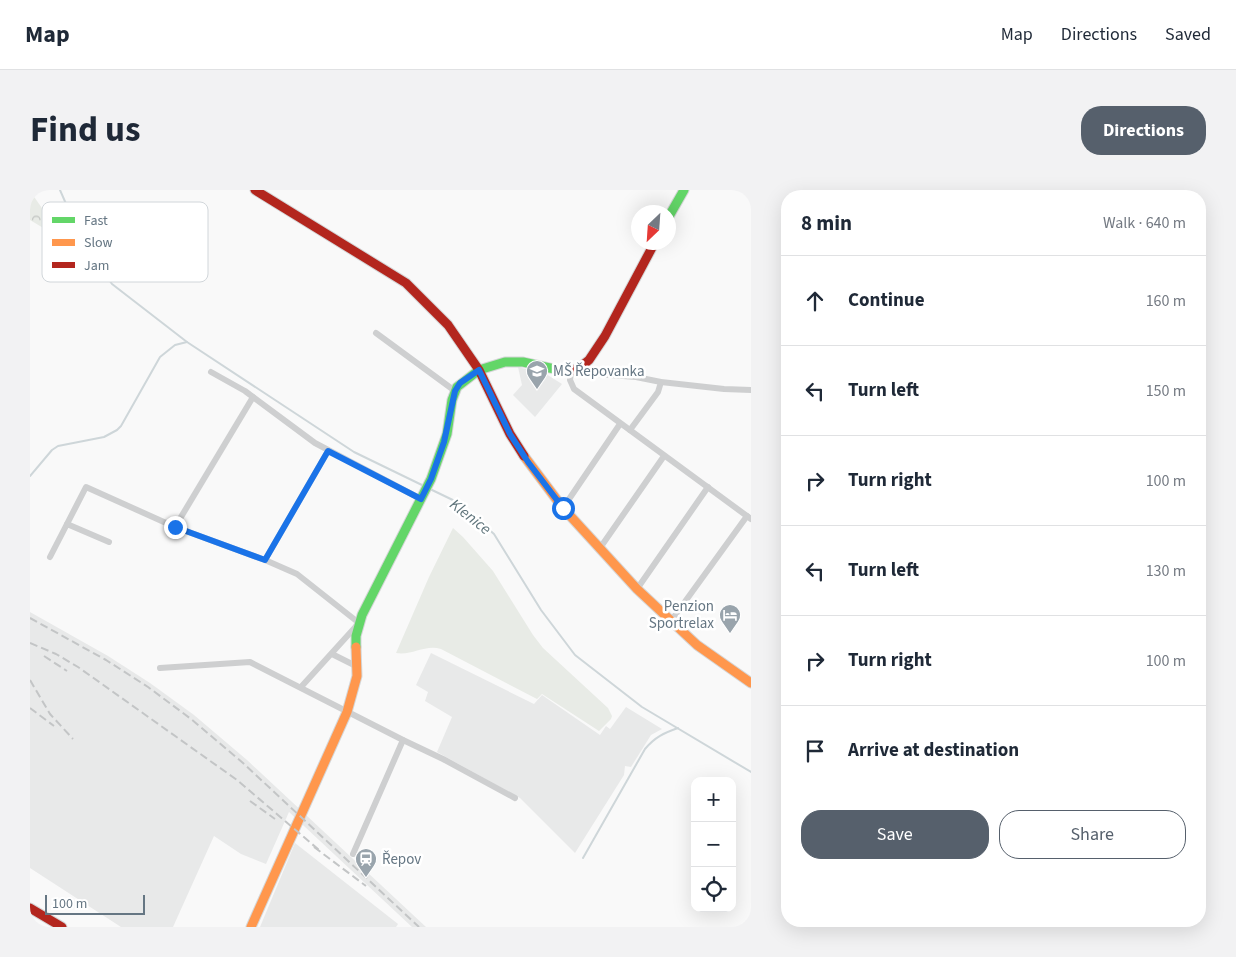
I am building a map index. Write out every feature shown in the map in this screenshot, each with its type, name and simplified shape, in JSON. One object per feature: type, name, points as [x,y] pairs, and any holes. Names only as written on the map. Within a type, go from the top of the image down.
[{"type":"street","points":[[255,190],[406,283],[448,325],[479,370],[510,434],[528,462],[563,508],[637,589],[671,621],[697,645],[751,683]]},
{"type":"street","points":[[675,205],[684,190]]},
{"type":"street","points":[[570,372],[589,360],[651,250]]},
{"type":"street","points":[[376,333],[455,391]]},
{"type":"street","points":[[251,927],[347,712],[358,667],[356,636],[359,623],[431,479],[446,434],[455,391],[460,383],[479,370],[500,363],[516,361],[559,372],[636,377],[661,382],[751,390]]},
{"type":"street","points":[[211,372],[253,396],[328,451],[422,497]]},
{"type":"street","points":[[570,372],[570,380],[574,389],[749,518],[671,621]]},
{"type":"street","points":[[630,430],[658,392],[661,382]]},
{"type":"street","points":[[175,527],[253,396]]},
{"type":"street","points":[[563,508],[620,424]]},
{"type":"street","points":[[265,560],[328,451]]},
{"type":"street","points":[[600,548],[664,456]]},
{"type":"street","points":[[50,557],[86,487],[175,527],[265,560],[297,574],[359,623]]},
{"type":"street","points":[[637,589],[708,487]]},
{"type":"street","points":[[68,524],[109,542]]},
{"type":"street","points":[[301,687],[359,623]]},
{"type":"street","points":[[332,654],[358,667]]},
{"type":"street","points":[[160,668],[250,662],[443,759],[515,798]]},
{"type":"street","points":[[353,854],[403,740]]},
{"type":"street","points":[[30,908],[62,927]]},
{"type":"shaded area","name":"MŠ Řepovanka","points":[[518,367],[546,374],[562,384],[535,417],[513,395],[522,385]]},
{"type":"shaded area","points":[[30,612],[108,656],[194,715],[247,760],[426,927],[412,927],[289,812],[266,864],[241,854],[214,836],[173,927],[121,927],[30,868]]},
{"type":"shaded area","points":[[431,653],[534,704],[542,695],[600,735],[606,726],[610,729],[626,707],[662,729],[651,735],[631,767],[625,766],[624,775],[575,853],[520,798],[437,752],[452,717],[425,701],[428,692],[416,685]]},
{"type":"shaded area","points":[[295,843],[398,924],[396,927],[260,927]]},
{"type":"green space","points":[[30,191],[42,208],[42,227],[30,220]]},
{"type":"green space","points":[[453,528],[493,571],[543,648],[608,708],[612,716],[611,719],[599,731],[542,694],[537,699],[441,649],[429,648],[408,653],[396,653],[429,577]]},
{"type":"waterway","name":"Klenice","points":[[60,190],[65,202]]},
{"type":"waterway","name":"Klenice","points":[[111,282],[187,342],[354,452],[424,486]]},
{"type":"waterway","points":[[30,476],[52,450],[58,446],[104,437],[117,430],[160,357],[175,345],[187,342]]},
{"type":"waterway","name":"Klenice","points":[[430,489],[459,503],[494,534],[541,610],[575,655],[642,707],[751,772]]},
{"type":"waterway","points":[[583,858],[645,749],[652,741],[678,728]]},
{"type":"railway","points":[[30,618],[106,660],[148,687],[191,719],[243,763],[419,927]]},
{"type":"railway","points":[[30,643],[56,654],[78,667],[237,780],[319,850]]},
{"type":"railway","points":[[44,656],[67,671]]},
{"type":"railway","points":[[30,680],[50,714],[73,739]]},
{"type":"railway","points":[[30,708],[54,726]]},
{"type":"railway","points":[[250,801],[275,819]]},
{"type":"railway","points":[[314,847],[366,886]]},
{"type":"traffic: fast","points":[[675,205],[684,190]]},
{"type":"traffic: fast","points":[[356,647],[356,636],[362,615],[431,479],[447,434],[452,400],[457,387],[479,370],[505,362],[523,362],[568,372]]},
{"type":"traffic: slow","points":[[524,456],[563,508],[637,589],[697,645],[751,683]]},
{"type":"traffic: slow","points":[[251,927],[347,712],[357,676],[356,647]]},
{"type":"traffic: jam","points":[[255,190],[406,283],[448,325],[479,370],[510,434],[524,456]]},
{"type":"traffic: jam","points":[[568,372],[579,368],[589,360],[605,336],[651,250]]},
{"type":"traffic: jam","points":[[30,908],[62,927]]},
{"type":"place","name":"MŠ Řepovanka","points":[[537,390]]},
{"type":"place","name":"Penzion Sportrelax","points":[[730,634]]},
{"type":"place","name":"Řepov","points":[[366,878]]},
{"type":"route","points":[[175,527],[265,560],[328,451],[421,499],[431,479],[444,442],[455,391],[460,383],[479,370],[510,434],[528,462],[563,508]]}]
